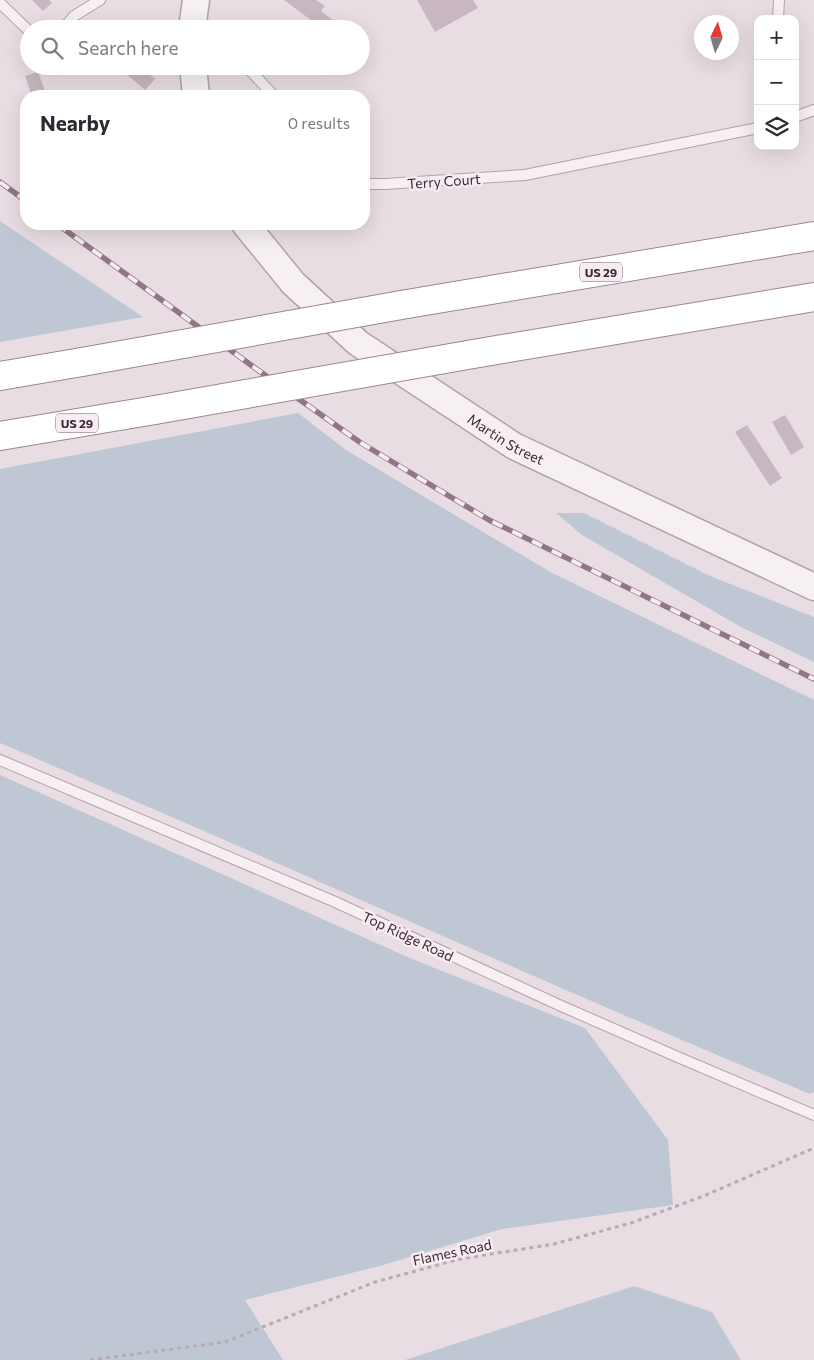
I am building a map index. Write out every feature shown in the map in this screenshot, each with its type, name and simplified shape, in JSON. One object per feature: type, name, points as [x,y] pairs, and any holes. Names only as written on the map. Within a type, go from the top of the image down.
[{"type":"highway","name":"US 29","points":[[0,376],[808,236]]},
{"type":"highway","name":"US 29","points":[[0,436],[814,297]]},
{"type":"street","points":[[193,20],[196,0]]},
{"type":"street","points":[[194,75],[195,90]]},
{"type":"street","name":"Martin Street","points":[[250,230],[293,283],[358,344],[514,446],[814,587]]},
{"type":"lane","points":[[70,20],[100,0]]},
{"type":"lane","points":[[778,15],[779,0]]},
{"type":"lane","points":[[0,3],[20,22]]},
{"type":"lane","points":[[254,75],[268,90]]},
{"type":"lane","points":[[799,116],[814,110]]},
{"type":"lane","name":"Terry Court","points":[[370,184],[525,175],[754,129]]},
{"type":"lane","name":"Top Ridge Road","points":[[0,760],[333,901],[559,1005],[814,1115]]},
{"type":"path","name":"Flames Road","points":[[90,1360],[225,1342],[375,1282],[460,1258],[554,1244],[631,1223],[706,1195],[814,1148]]},
{"type":"shaded area","points":[[0,221],[143,317],[0,342]]},
{"type":"shaded area","points":[[298,413],[346,450],[552,573],[814,700],[814,1092],[810,1094],[708,1051],[0,743],[0,469]]},
{"type":"shaded area","points":[[556,513],[584,513],[710,576],[814,617],[814,662],[741,627],[582,535]]},
{"type":"shaded area","points":[[0,775],[412,959],[585,1028],[668,1140],[673,1205],[502,1229],[383,1265],[245,1300],[283,1360],[0,1360]]},
{"type":"shaded area","points":[[634,1286],[712,1312],[741,1360],[405,1360]]},
{"type":"building","points":[[32,0],[49,0],[52,3],[43,11]]},
{"type":"building","points":[[284,0],[316,0],[325,6],[321,11],[333,20],[311,20]]},
{"type":"building","points":[[417,0],[473,0],[478,8],[435,32]]},
{"type":"building","points":[[39,75],[45,90],[30,90],[25,76]]},
{"type":"building","points":[[128,75],[150,75],[155,79],[145,90]]},
{"type":"building","points":[[785,415],[804,447],[791,455],[772,422]]},
{"type":"building","points":[[747,425],[782,478],[770,486],[735,432]]},
{"type":"railway","points":[[0,182],[20,197]]},
{"type":"railway","points":[[65,230],[361,443],[489,520],[814,679]]}]
